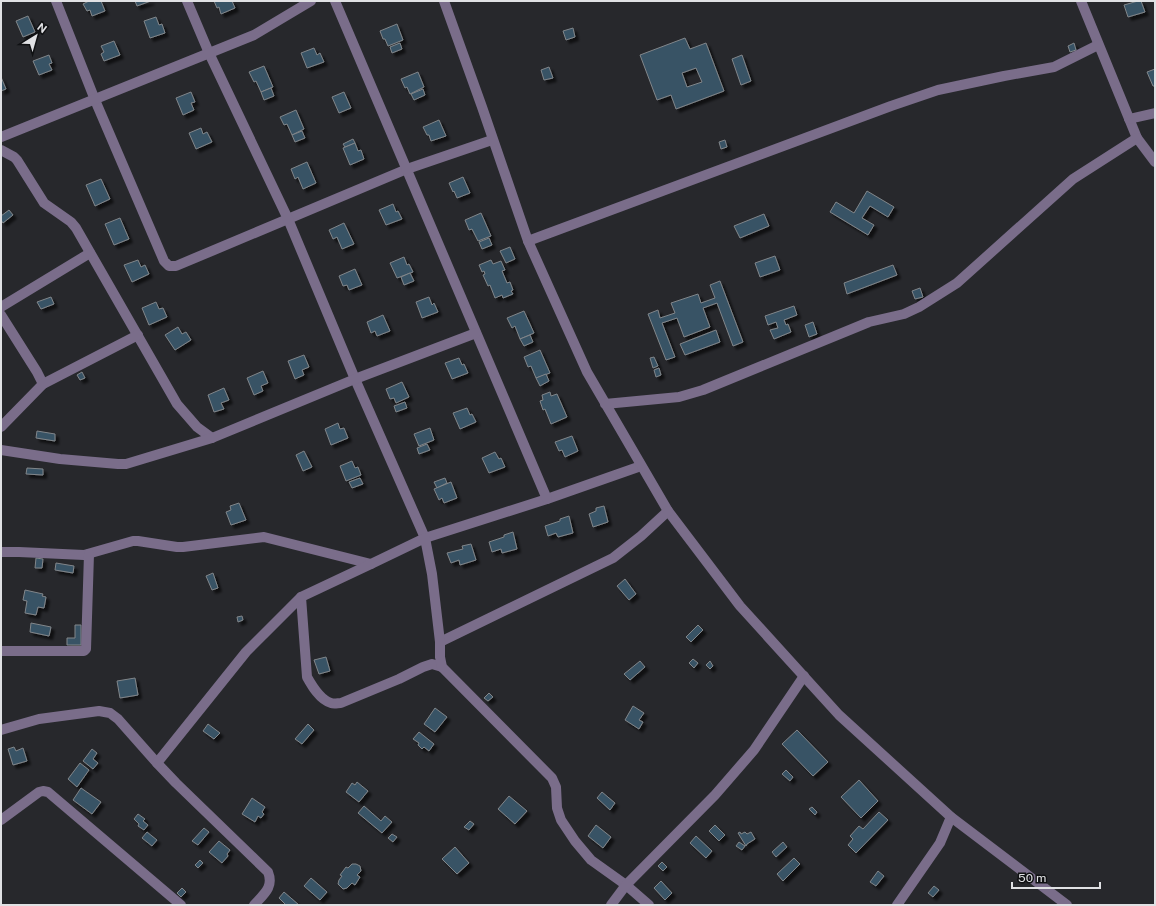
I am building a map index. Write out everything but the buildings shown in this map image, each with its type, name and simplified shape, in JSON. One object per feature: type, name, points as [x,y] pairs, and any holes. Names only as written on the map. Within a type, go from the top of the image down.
[{"type":"street","points":[[56,1],[95,100],[164,261],[169,266],[176,266],[407,169],[492,140]]},
{"type":"street","points":[[187,1],[209,53],[288,219],[355,379],[425,538],[432,574],[442,667]]},
{"type":"street","points":[[1,137],[254,35],[311,1]]},
{"type":"street","points":[[335,1],[547,499]]},
{"type":"street","points":[[444,1],[528,241],[587,372],[668,512],[740,606],[839,715],[951,817],[1067,905]]},
{"type":"street","points":[[1081,1],[1137,138],[1155,162]]},
{"type":"street","points":[[528,241],[891,106],[938,90],[1054,67],[1098,45]]},
{"type":"street","points":[[1129,119],[1155,113]]},
{"type":"street","points":[[605,404],[679,397],[697,392],[869,322],[904,314],[957,283],[1073,179],[1137,138]]},
{"type":"street","points":[[1,150],[17,160],[44,203],[76,228],[177,404],[197,427],[212,438]]},
{"type":"street","points":[[1,307],[90,253]]},
{"type":"street","points":[[1,315],[43,384]]},
{"type":"street","points":[[1,450],[60,459],[126,464],[212,438],[355,379],[476,333]]},
{"type":"street","points":[[1,427],[43,384],[138,335]]},
{"type":"street","points":[[157,763],[246,652],[301,597],[425,538],[547,499],[641,466]]},
{"type":"street","points":[[440,642],[613,558],[668,512]]},
{"type":"street","points":[[1,552],[84,555],[132,541],[183,547],[264,537],[372,564]]},
{"type":"street","points":[[1,651],[84,651],[86,649],[89,554]]},
{"type":"street","points":[[301,597],[307,677],[312,687],[325,700],[331,703],[341,704],[423,667],[432,664],[442,667],[552,778],[556,787],[556,808],[561,820],[575,841],[591,860],[626,885],[649,905]]},
{"type":"street","points":[[611,905],[626,885],[716,795],[749,756],[804,676]]},
{"type":"street","points":[[1,730],[39,719],[99,712],[110,713],[118,719],[176,783],[268,872],[271,879],[269,888],[254,905]]},
{"type":"street","points":[[1,820],[39,792],[48,792],[181,905]]},
{"type":"street","points":[[900,904],[940,843],[951,817]]}]
